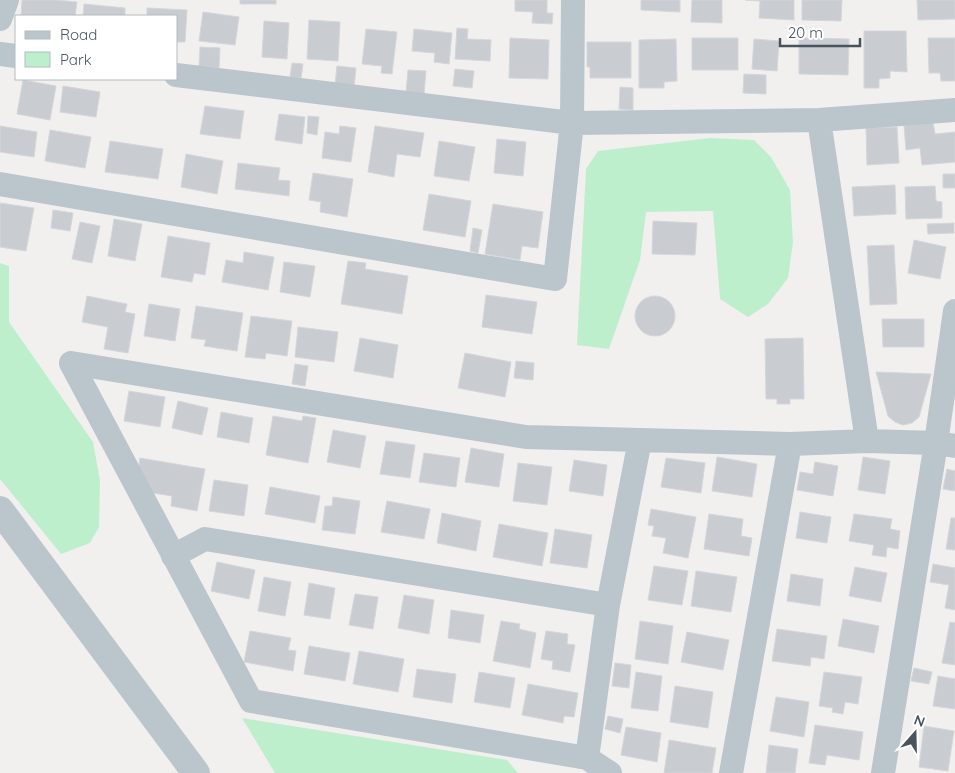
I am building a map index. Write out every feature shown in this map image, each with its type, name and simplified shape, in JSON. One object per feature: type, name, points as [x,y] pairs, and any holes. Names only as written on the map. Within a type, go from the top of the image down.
[{"type":"street","points":[[0,19],[7,0]]},
{"type":"street","points":[[0,184],[555,279],[572,123],[573,0]]},
{"type":"street","points":[[0,54],[15,56]]},
{"type":"street","points":[[178,75],[572,123],[819,120],[955,110]]},
{"type":"street","points":[[819,120],[867,441]]},
{"type":"street","points":[[883,773],[945,444],[955,311]]},
{"type":"street","points":[[610,773],[587,758],[252,700],[71,364],[526,437],[790,444],[867,441],[945,444]]},
{"type":"street","points":[[587,758],[608,604],[640,440]]},
{"type":"street","points":[[730,773],[790,444]]},
{"type":"street","points":[[0,510],[196,773]]},
{"type":"street","points":[[173,556],[205,539],[608,604]]},
{"type":"green space","points":[[710,138],[754,140],[771,157],[790,190],[793,242],[788,278],[768,304],[748,317],[720,299],[713,211],[646,212],[640,260],[609,349],[577,345],[586,169],[598,151]]},
{"type":"green space","points":[[0,263],[9,266],[9,322],[93,442],[100,480],[99,527],[90,543],[61,554],[0,479]]},
{"type":"green space","points":[[242,718],[507,760],[518,773],[275,773]]},
{"type":"building","points":[[22,0],[77,2],[75,15],[21,15]]},
{"type":"building","points":[[240,0],[276,0],[276,4],[240,4]]},
{"type":"building","points":[[515,0],[547,0],[547,13],[553,13],[552,24],[532,23],[533,12],[515,11]]},
{"type":"building","points":[[641,0],[680,0],[680,12],[641,10]]},
{"type":"building","points":[[692,0],[722,0],[722,23],[691,22]]},
{"type":"building","points":[[745,0],[794,0],[794,20],[759,18],[760,1]]},
{"type":"building","points":[[802,0],[842,0],[841,21],[802,20]]},
{"type":"building","points":[[917,0],[955,0],[955,19],[918,20]]},
{"type":"building","points":[[84,4],[125,8],[125,15],[83,15]]},
{"type":"building","points":[[147,8],[187,10],[185,42],[178,42],[178,15],[147,15]]},
{"type":"building","points":[[203,12],[239,17],[235,45],[199,41]]},
{"type":"building","points":[[309,20],[340,22],[338,61],[307,59]]},
{"type":"building","points":[[264,21],[289,23],[287,59],[262,57]]},
{"type":"building","points":[[457,28],[468,29],[467,39],[491,40],[490,61],[455,59]]},
{"type":"building","points":[[366,29],[397,32],[392,74],[381,73],[382,66],[362,64]]},
{"type":"building","points":[[414,29],[452,33],[449,64],[434,62],[435,53],[412,51]]},
{"type":"building","points":[[864,31],[906,31],[907,72],[890,71],[890,78],[879,79],[879,88],[864,88]]},
{"type":"building","points":[[510,38],[549,40],[548,79],[509,78]]},
{"type":"building","points":[[692,38],[738,38],[738,70],[692,70]]},
{"type":"building","points":[[799,38],[849,39],[848,75],[799,74]]},
{"type":"building","points":[[928,38],[955,38],[955,81],[941,81],[940,73],[929,73]]},
{"type":"building","points":[[676,39],[677,81],[664,82],[664,88],[639,88],[639,40]]},
{"type":"building","points":[[754,39],[779,41],[777,71],[752,69]]},
{"type":"building","points":[[587,42],[631,42],[631,78],[590,78],[590,67],[587,67]]},
{"type":"building","points":[[200,47],[220,48],[219,68],[199,66]]},
{"type":"building","points":[[292,63],[303,64],[301,78],[290,77]]},
{"type":"building","points":[[337,66],[356,68],[354,87],[335,85]]},
{"type":"building","points":[[455,69],[474,71],[472,88],[453,86]]},
{"type":"building","points":[[408,70],[426,71],[424,94],[406,93]]},
{"type":"building","points":[[744,74],[766,75],[766,94],[743,93]]},
{"type":"building","points":[[23,80],[56,86],[50,120],[17,114]]},
{"type":"building","points":[[63,86],[100,92],[96,117],[60,112]]},
{"type":"building","points":[[620,87],[633,88],[633,110],[619,109]]},
{"type":"building","points":[[205,106],[244,111],[240,139],[200,134]]},
{"type":"building","points":[[279,114],[305,117],[302,144],[275,140]]},
{"type":"building","points":[[308,116],[319,117],[317,135],[307,133]]},
{"type":"building","points":[[933,122],[935,134],[955,132],[955,162],[922,165],[920,148],[906,150],[904,125]]},
{"type":"building","points":[[0,126],[37,132],[34,157],[0,152]]},
{"type":"building","points":[[340,126],[356,128],[351,162],[322,158],[325,132],[339,134]]},
{"type":"building","points":[[375,126],[424,133],[420,157],[397,154],[394,177],[368,172]]},
{"type":"building","points":[[897,127],[899,163],[867,165],[866,128]]},
{"type":"building","points":[[50,130],[91,137],[85,168],[45,161]]},
{"type":"building","points":[[497,139],[526,142],[523,176],[494,173]]},
{"type":"building","points":[[110,141],[163,149],[158,179],[105,172]]},
{"type":"building","points":[[439,141],[475,147],[469,181],[434,176]]},
{"type":"building","points":[[186,154],[223,161],[217,194],[181,187]]},
{"type":"building","points":[[238,163],[280,168],[278,180],[290,181],[289,196],[235,189]]},
{"type":"building","points":[[313,173],[353,179],[347,217],[320,212],[321,202],[309,200]]},
{"type":"building","points":[[943,174],[955,174],[955,188],[943,188]]},
{"type":"building","points":[[895,185],[896,214],[854,216],[852,187]]},
{"type":"building","points":[[935,186],[936,201],[942,202],[942,218],[906,219],[905,187]]},
{"type":"building","points":[[429,194],[471,201],[465,237],[423,230]]},
{"type":"building","points":[[0,203],[34,208],[26,251],[0,247]]},
{"type":"building","points":[[493,204],[543,212],[538,248],[522,246],[520,260],[485,254]]},
{"type":"building","points":[[53,210],[73,213],[70,231],[51,228]]},
{"type":"building","points":[[114,219],[142,224],[135,261],[108,256]]},
{"type":"building","points":[[653,221],[697,223],[695,255],[652,254]]},
{"type":"building","points":[[80,222],[100,226],[92,263],[72,259]]},
{"type":"building","points":[[954,223],[954,233],[928,234],[927,224]]},
{"type":"building","points":[[473,228],[482,230],[478,253],[470,251]]},
{"type":"building","points":[[168,236],[210,243],[205,275],[194,273],[192,282],[161,277]]},
{"type":"building","points":[[914,240],[946,247],[940,279],[908,273]]},
{"type":"building","points":[[894,245],[897,304],[870,305],[867,246]]},
{"type":"building","points":[[244,252],[274,257],[268,290],[222,282],[226,260],[243,263]]},
{"type":"building","points":[[348,261],[366,263],[365,269],[408,276],[402,314],[341,304]]},
{"type":"building","points":[[284,262],[315,266],[310,297],[280,292]]},
{"type":"building","points":[[486,295],[537,302],[532,334],[482,327]]},
{"type":"building","points":[[87,296],[127,304],[125,312],[135,314],[128,353],[104,349],[108,327],[82,322]]},
{"type":"building","points":[[659,296],[666,299],[672,305],[675,316],[674,324],[666,333],[659,336],[651,336],[644,333],[636,324],[635,312],[638,305],[647,297]]},
{"type":"building","points":[[149,304],[180,309],[175,341],[144,336]]},
{"type":"building","points":[[196,306],[243,313],[237,351],[204,346],[206,340],[191,338]]},
{"type":"building","points":[[251,316],[292,321],[287,356],[266,353],[265,359],[245,357]]},
{"type":"building","points":[[882,319],[924,319],[924,347],[883,347]]},
{"type":"building","points":[[298,327],[338,332],[334,362],[295,357]]},
{"type":"building","points":[[360,338],[398,345],[393,378],[354,371]]},
{"type":"building","points":[[803,338],[804,399],[790,399],[790,404],[777,404],[777,399],[766,399],[765,339]]},
{"type":"building","points":[[465,353],[511,362],[505,397],[458,388]]},
{"type":"building","points":[[516,361],[534,363],[533,380],[514,378]]},
{"type":"building","points":[[295,364],[308,366],[305,386],[292,384]]},
{"type":"building","points":[[876,372],[931,374],[919,417],[912,423],[903,425],[895,422],[888,416]]},
{"type":"building","points":[[129,391],[165,397],[160,427],[124,421]]},
{"type":"building","points":[[178,401],[208,408],[202,435],[172,428]]},
{"type":"building","points":[[221,412],[253,418],[249,443],[217,437]]},
{"type":"building","points":[[273,416],[302,421],[303,416],[316,418],[308,463],[266,455]]},
{"type":"building","points":[[333,430],[366,436],[360,468],[327,462]]},
{"type":"building","points":[[386,441],[415,445],[410,478],[380,474]]},
{"type":"building","points":[[471,448],[504,454],[499,487],[465,482]]},
{"type":"building","points":[[424,453],[460,458],[456,487],[419,482]]},
{"type":"building","points":[[717,457],[757,464],[752,497],[712,491]]},
{"type":"building","points":[[863,457],[890,461],[885,494],[858,490]]},
{"type":"building","points":[[140,458],[205,469],[197,511],[171,506],[172,496],[153,493],[138,471]]},
{"type":"building","points":[[666,458],[705,463],[701,493],[661,487]]},
{"type":"building","points":[[574,460],[607,465],[603,496],[569,491]]},
{"type":"building","points":[[815,462],[838,466],[833,496],[797,490],[800,472],[813,474]]},
{"type":"building","points":[[518,463],[552,467],[547,505],[513,501]]},
{"type":"building","points":[[947,469],[955,471],[955,491],[943,489]]},
{"type":"building","points":[[214,480],[248,485],[244,516],[209,511]]},
{"type":"building","points":[[270,487],[320,496],[315,523],[265,514]]},
{"type":"building","points":[[333,497],[360,501],[355,534],[322,530],[325,506],[332,506]]},
{"type":"building","points":[[387,501],[430,509],[424,539],[381,532]]},
{"type":"building","points":[[651,509],[696,517],[688,558],[663,553],[666,538],[652,536],[654,526],[648,525]]},
{"type":"building","points":[[800,512],[831,517],[827,543],[796,538]]},
{"type":"building","points":[[442,513],[481,521],[476,551],[437,543]]},
{"type":"building","points":[[709,514],[743,519],[741,536],[752,538],[749,556],[704,549]]},
{"type":"building","points":[[854,514],[892,519],[890,529],[900,531],[898,549],[887,547],[886,557],[872,555],[874,545],[849,541]]},
{"type":"building","points":[[951,518],[955,518],[955,550],[946,549]]},
{"type":"building","points":[[499,524],[548,533],[542,566],[493,557]]},
{"type":"building","points":[[555,529],[592,535],[587,568],[550,563]]},
{"type":"building","points":[[217,562],[255,570],[249,599],[211,591]]},
{"type":"building","points":[[933,564],[955,568],[955,610],[945,608],[949,585],[930,582]]},
{"type":"building","points":[[654,566],[688,571],[682,605],[648,600]]},
{"type":"building","points":[[855,567],[887,573],[881,602],[849,596]]},
{"type":"building","points":[[696,571],[737,577],[731,612],[691,606]]},
{"type":"building","points":[[791,574],[823,579],[820,606],[787,601]]},
{"type":"building","points":[[264,577],[291,582],[285,616],[258,611]]},
{"type":"building","points":[[309,583],[335,588],[330,619],[304,615]]},
{"type":"building","points":[[355,594],[378,597],[373,629],[349,625]]},
{"type":"building","points":[[404,595],[434,600],[429,634],[398,628]]},
{"type":"building","points":[[451,610],[484,615],[480,643],[448,638]]},
{"type":"building","points":[[843,619],[879,626],[874,653],[838,646]]},
{"type":"building","points":[[501,621],[520,624],[519,629],[536,633],[530,668],[493,661]]},
{"type":"building","points":[[640,621],[673,626],[668,664],[635,659]]},
{"type":"building","points":[[950,622],[955,623],[955,665],[942,663]]},
{"type":"building","points":[[777,629],[827,636],[824,659],[811,657],[810,666],[772,661]]},
{"type":"building","points":[[250,631],[291,638],[288,650],[296,651],[293,671],[244,662]]},
{"type":"building","points":[[546,631],[568,634],[567,644],[575,645],[570,672],[552,669],[553,661],[541,659]]},
{"type":"building","points":[[687,632],[729,640],[723,670],[681,662]]},
{"type":"building","points":[[309,646],[350,653],[345,681],[304,674]]},
{"type":"building","points":[[359,651],[404,659],[398,692],[353,684]]},
{"type":"building","points":[[615,663],[631,665],[629,688],[612,686]]},
{"type":"building","points":[[914,668],[932,672],[929,684],[911,681]]},
{"type":"building","points":[[417,669],[456,674],[452,703],[413,697]]},
{"type":"building","points":[[479,672],[515,678],[510,708],[474,702]]},
{"type":"building","points":[[636,672],[662,676],[658,711],[631,708]]},
{"type":"building","points":[[824,672],[862,677],[858,704],[845,702],[843,714],[832,712],[833,708],[819,706]]},
{"type":"building","points":[[938,676],[955,679],[955,709],[933,706]]},
{"type":"building","points":[[528,684],[578,693],[574,717],[564,716],[563,723],[522,715]]},
{"type":"building","points":[[675,686],[713,692],[708,728],[670,722]]},
{"type":"building","points":[[776,697],[809,702],[804,737],[770,731]]},
{"type":"building","points":[[608,716],[623,719],[620,733],[605,729]]},
{"type":"building","points":[[815,725],[863,732],[859,760],[827,755],[825,765],[809,763]]},
{"type":"building","points":[[924,726],[954,731],[948,771],[919,767]]},
{"type":"building","points":[[626,727],[661,733],[657,762],[621,755]]},
{"type":"building","points":[[669,740],[716,748],[712,773],[664,773]]},
{"type":"building","points":[[769,745],[798,749],[795,773],[766,773]]}]
